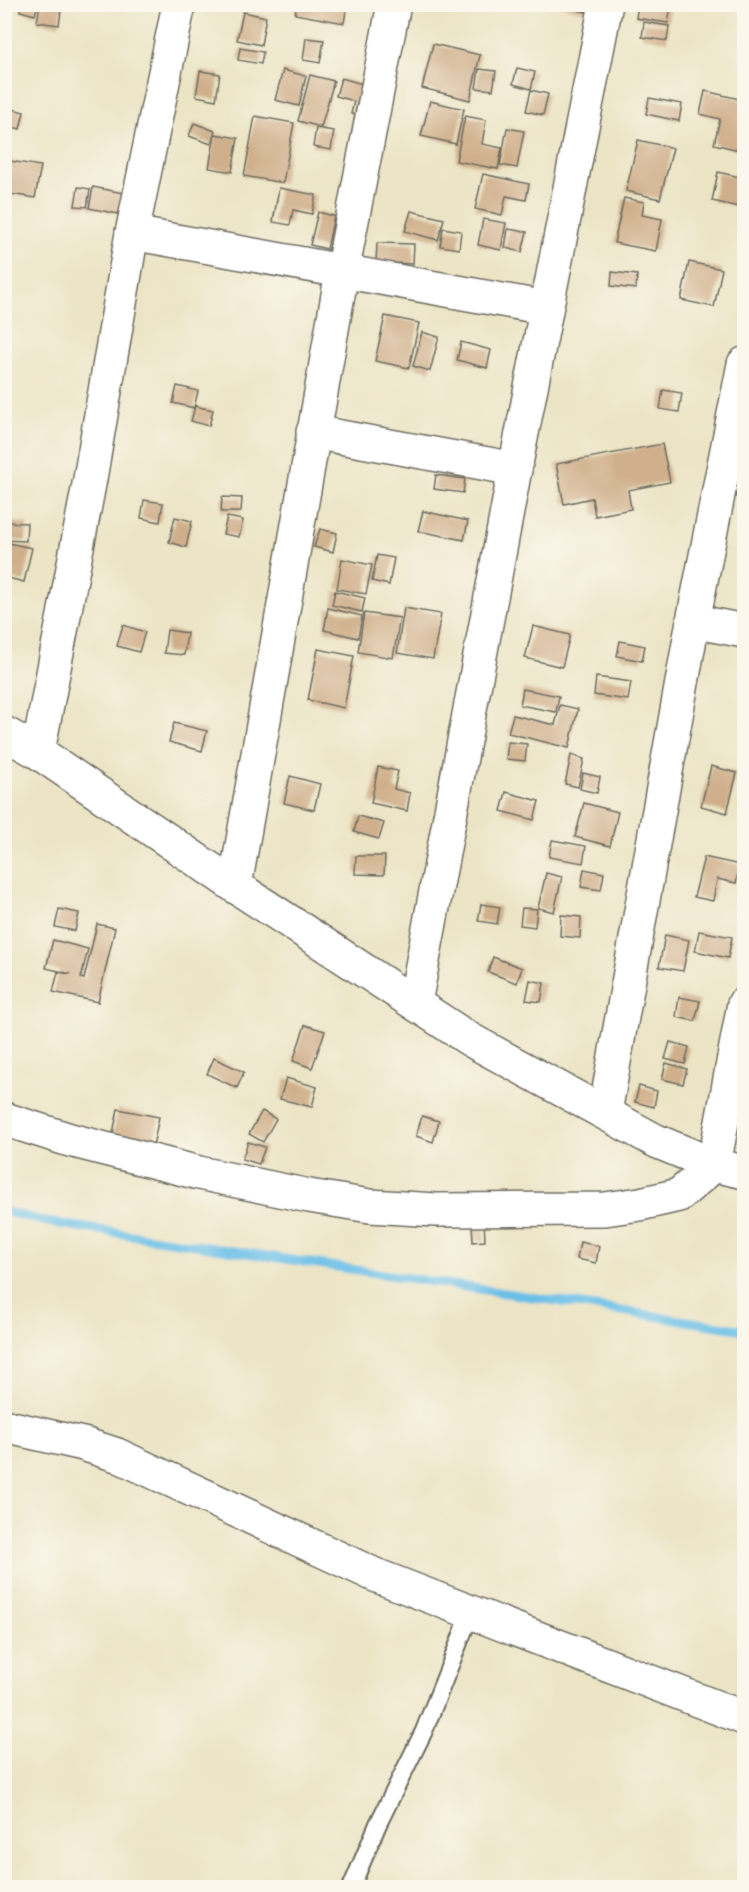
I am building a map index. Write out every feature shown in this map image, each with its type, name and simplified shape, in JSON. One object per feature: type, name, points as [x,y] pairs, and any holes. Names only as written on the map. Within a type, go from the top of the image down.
[{"type":"street","points":[[38,752],[90,479],[132,234],[179,4]]},
{"type":"street","points":[[235,886],[313,432],[394,4]]},
{"type":"street","points":[[415,1003],[515,469],[606,4]]},
{"type":"street","points":[[132,234],[546,308]]},
{"type":"street","points":[[605,1112],[693,621],[744,364]]},
{"type":"street","points":[[313,432],[515,469]]},
{"type":"street","points":[[693,621],[744,631]]},
{"type":"street","points":[[4,733],[38,752],[235,886],[469,1039],[656,1141],[729,1168]]},
{"type":"street","points":[[729,1168],[744,1004]]},
{"type":"street","points":[[4,1119],[70,1140],[199,1173],[370,1206],[436,1210],[605,1209],[679,1195],[729,1168]]},
{"type":"street","points":[[4,1426],[83,1444],[117,1455],[375,1575],[744,1718]]},
{"type":"lane","points":[[351,1887],[378,1824],[424,1731],[471,1612]]},
{"type":"building","points":[[21,4],[38,4],[35,15],[20,11]]},
{"type":"building","points":[[40,4],[62,4],[59,25],[37,22]]},
{"type":"building","points":[[297,4],[347,6],[344,23],[295,14]]},
{"type":"building","points":[[552,4],[587,4],[586,12]]},
{"type":"building","points":[[638,4],[671,7],[668,23],[636,18]]},
{"type":"building","points":[[243,12],[266,17],[261,45],[237,40]]},
{"type":"building","points":[[644,22],[669,26],[667,41],[642,37]]},
{"type":"building","points":[[306,38],[324,40],[320,63],[303,60]]},
{"type":"building","points":[[433,44],[480,55],[470,100],[422,88]]},
{"type":"building","points":[[240,48],[263,52],[261,64],[238,60]]},
{"type":"building","points":[[517,68],[535,72],[531,89],[513,84]]},
{"type":"building","points":[[479,69],[496,71],[493,90],[476,88]]},
{"type":"building","points":[[283,70],[306,76],[299,106],[275,100]]},
{"type":"building","points":[[200,71],[220,74],[216,100],[196,96]]},
{"type":"building","points":[[310,75],[334,81],[321,127],[298,121]]},
{"type":"building","points":[[341,78],[377,88],[370,118],[351,114],[354,101],[336,96]]},
{"type":"building","points":[[531,90],[548,94],[543,115],[526,111]]},
{"type":"building","points":[[705,91],[744,100],[743,151],[714,144],[720,119],[700,114]]},
{"type":"building","points":[[649,98],[682,104],[679,121],[646,114]]},
{"type":"building","points":[[430,101],[464,109],[456,144],[421,136]]},
{"type":"building","points":[[5,107],[24,112],[20,129],[4,125]]},
{"type":"building","points":[[255,116],[294,123],[283,183],[244,176]]},
{"type":"building","points":[[465,116],[486,120],[482,144],[502,148],[498,169],[456,161]]},
{"type":"building","points":[[194,123],[215,131],[211,144],[189,136]]},
{"type":"building","points":[[316,128],[334,131],[331,150],[313,147]]},
{"type":"building","points":[[507,128],[524,131],[517,168],[500,165]]},
{"type":"building","points":[[215,134],[238,138],[232,172],[209,168]]},
{"type":"building","points":[[638,140],[673,148],[660,199],[626,191]]},
{"type":"building","points":[[4,160],[41,166],[35,198],[4,193]]},
{"type":"building","points":[[718,172],[744,178],[739,207],[712,201]]},
{"type":"building","points":[[483,174],[529,184],[526,200],[506,196],[502,215],[475,209]]},
{"type":"building","points":[[78,187],[90,189],[87,207],[75,206]]},
{"type":"building","points":[[93,187],[128,194],[123,215],[89,208]]},
{"type":"building","points":[[279,188],[316,195],[312,214],[293,210],[290,225],[273,222]]},
{"type":"building","points":[[624,198],[644,202],[642,215],[662,219],[656,251],[614,243]]},
{"type":"building","points":[[411,211],[444,219],[438,240],[405,231]]},
{"type":"building","points":[[318,212],[334,216],[327,249],[310,245]]},
{"type":"building","points":[[483,219],[506,223],[501,250],[478,245]]},
{"type":"building","points":[[443,228],[461,231],[459,249],[440,246]]},
{"type":"building","points":[[508,229],[527,232],[522,252],[505,248]]},
{"type":"building","points":[[377,243],[414,244],[413,264],[376,262]]},
{"type":"building","points":[[689,262],[722,269],[714,307],[681,300]]},
{"type":"building","points":[[612,272],[637,275],[636,289],[611,286]]},
{"type":"building","points":[[385,316],[419,323],[409,368],[375,361]]},
{"type":"building","points":[[422,332],[439,337],[430,371],[413,366]]},
{"type":"building","points":[[461,342],[491,350],[487,368],[457,360]]},
{"type":"building","points":[[177,386],[198,391],[194,408],[173,403]]},
{"type":"building","points":[[663,390],[682,393],[679,412],[660,409]]},
{"type":"building","points":[[195,406],[213,410],[209,426],[191,421]]},
{"type":"building","points":[[662,444],[670,482],[628,490],[631,509],[595,516],[592,498],[564,504],[556,464]]},
{"type":"building","points":[[436,475],[465,479],[463,493],[434,489]]},
{"type":"building","points":[[222,497],[242,498],[241,512],[221,512]]},
{"type":"building","points":[[144,500],[163,503],[160,522],[141,518]]},
{"type":"building","points":[[423,511],[468,521],[464,540],[418,531]]},
{"type":"building","points":[[175,517],[192,521],[186,547],[169,542]]},
{"type":"building","points":[[227,517],[243,520],[239,537],[223,534]]},
{"type":"building","points":[[4,522],[27,523],[26,541],[4,540]]},
{"type":"building","points":[[320,529],[337,533],[333,552],[314,547]]},
{"type":"building","points":[[4,542],[32,548],[24,582],[4,577]]},
{"type":"building","points":[[377,555],[394,558],[389,585],[372,581]]},
{"type":"building","points":[[342,559],[372,565],[366,594],[337,589]]},
{"type":"building","points":[[335,591],[365,598],[362,612],[332,605]]},
{"type":"building","points":[[328,608],[362,616],[358,638],[324,630]]},
{"type":"building","points":[[404,608],[441,614],[433,659],[397,653]]},
{"type":"building","points":[[364,613],[400,618],[393,658],[358,652]]},
{"type":"building","points":[[123,625],[145,632],[139,652],[117,646]]},
{"type":"building","points":[[533,626],[570,635],[562,667],[525,658]]},
{"type":"building","points":[[167,630],[187,633],[184,655],[164,653]]},
{"type":"building","points":[[620,641],[645,646],[642,661],[617,656]]},
{"type":"building","points":[[318,649],[354,656],[344,708],[308,700]]},
{"type":"building","points":[[596,677],[631,682],[628,700],[594,695]]},
{"type":"building","points":[[523,689],[559,696],[556,712],[520,705]]},
{"type":"building","points":[[560,705],[578,709],[569,748],[508,733],[513,715],[555,725]]},
{"type":"building","points":[[174,723],[207,731],[202,751],[169,742]]},
{"type":"building","points":[[508,742],[527,744],[525,761],[506,759]]},
{"type":"building","points":[[571,755],[584,759],[578,787],[565,784]]},
{"type":"building","points":[[711,766],[737,773],[727,813],[701,806]]},
{"type":"building","points":[[378,767],[398,771],[394,789],[410,793],[407,811],[371,803]]},
{"type":"building","points":[[583,773],[600,777],[597,793],[580,789]]},
{"type":"building","points":[[290,776],[320,784],[314,810],[284,803]]},
{"type":"building","points":[[506,792],[539,801],[534,820],[501,811]]},
{"type":"building","points":[[584,803],[618,812],[610,846],[575,837]]},
{"type":"building","points":[[358,816],[384,823],[379,839],[354,832]]},
{"type":"building","points":[[552,840],[586,846],[583,863],[549,857]]},
{"type":"building","points":[[356,856],[385,856],[384,875],[355,874]]},
{"type":"building","points":[[704,857],[740,865],[736,883],[717,879],[713,901],[694,897]]},
{"type":"building","points":[[584,869],[604,873],[601,890],[581,887]]},
{"type":"building","points":[[546,873],[562,877],[554,912],[538,908]]},
{"type":"building","points":[[481,904],[500,907],[497,924],[478,921]]},
{"type":"building","points":[[522,908],[537,909],[535,927],[520,925]]},
{"type":"building","points":[[59,909],[79,913],[75,931],[55,927]]},
{"type":"building","points":[[561,915],[581,917],[580,938],[560,936]]},
{"type":"building","points":[[97,924],[115,928],[98,1002],[53,992],[58,972],[71,974],[46,968],[53,940],[88,949],[81,978],[84,979]]},
{"type":"building","points":[[699,931],[732,937],[728,958],[695,951]]},
{"type":"building","points":[[665,935],[689,940],[683,971],[659,967]]},
{"type":"building","points":[[493,957],[522,968],[517,983],[488,972]]},
{"type":"building","points":[[530,980],[544,983],[541,1002],[526,1000]]},
{"type":"building","points":[[679,997],[700,1001],[695,1021],[676,1017]]},
{"type":"building","points":[[305,1025],[325,1031],[312,1068],[293,1061]]},
{"type":"building","points":[[670,1042],[689,1047],[685,1064],[665,1059]]},
{"type":"building","points":[[214,1058],[244,1072],[237,1088],[207,1074]]},
{"type":"building","points":[[666,1063],[687,1069],[683,1084],[662,1079]]},
{"type":"building","points":[[286,1078],[317,1087],[312,1107],[280,1099]]},
{"type":"building","points":[[639,1086],[657,1091],[654,1107],[635,1102]]},
{"type":"building","points":[[118,1109],[159,1117],[152,1151],[111,1143]]},
{"type":"building","points":[[262,1111],[276,1119],[263,1142],[249,1134]]},
{"type":"building","points":[[422,1116],[439,1121],[433,1142],[416,1136]]},
{"type":"building","points":[[248,1142],[265,1147],[259,1164],[242,1159]]},
{"type":"building","points":[[484,1219],[485,1241],[473,1242],[472,1220]]},
{"type":"building","points":[[580,1242],[599,1246],[596,1263],[577,1259]]},
{"type":"waterway","points":[[4,1211],[47,1222],[744,1330]]}]
